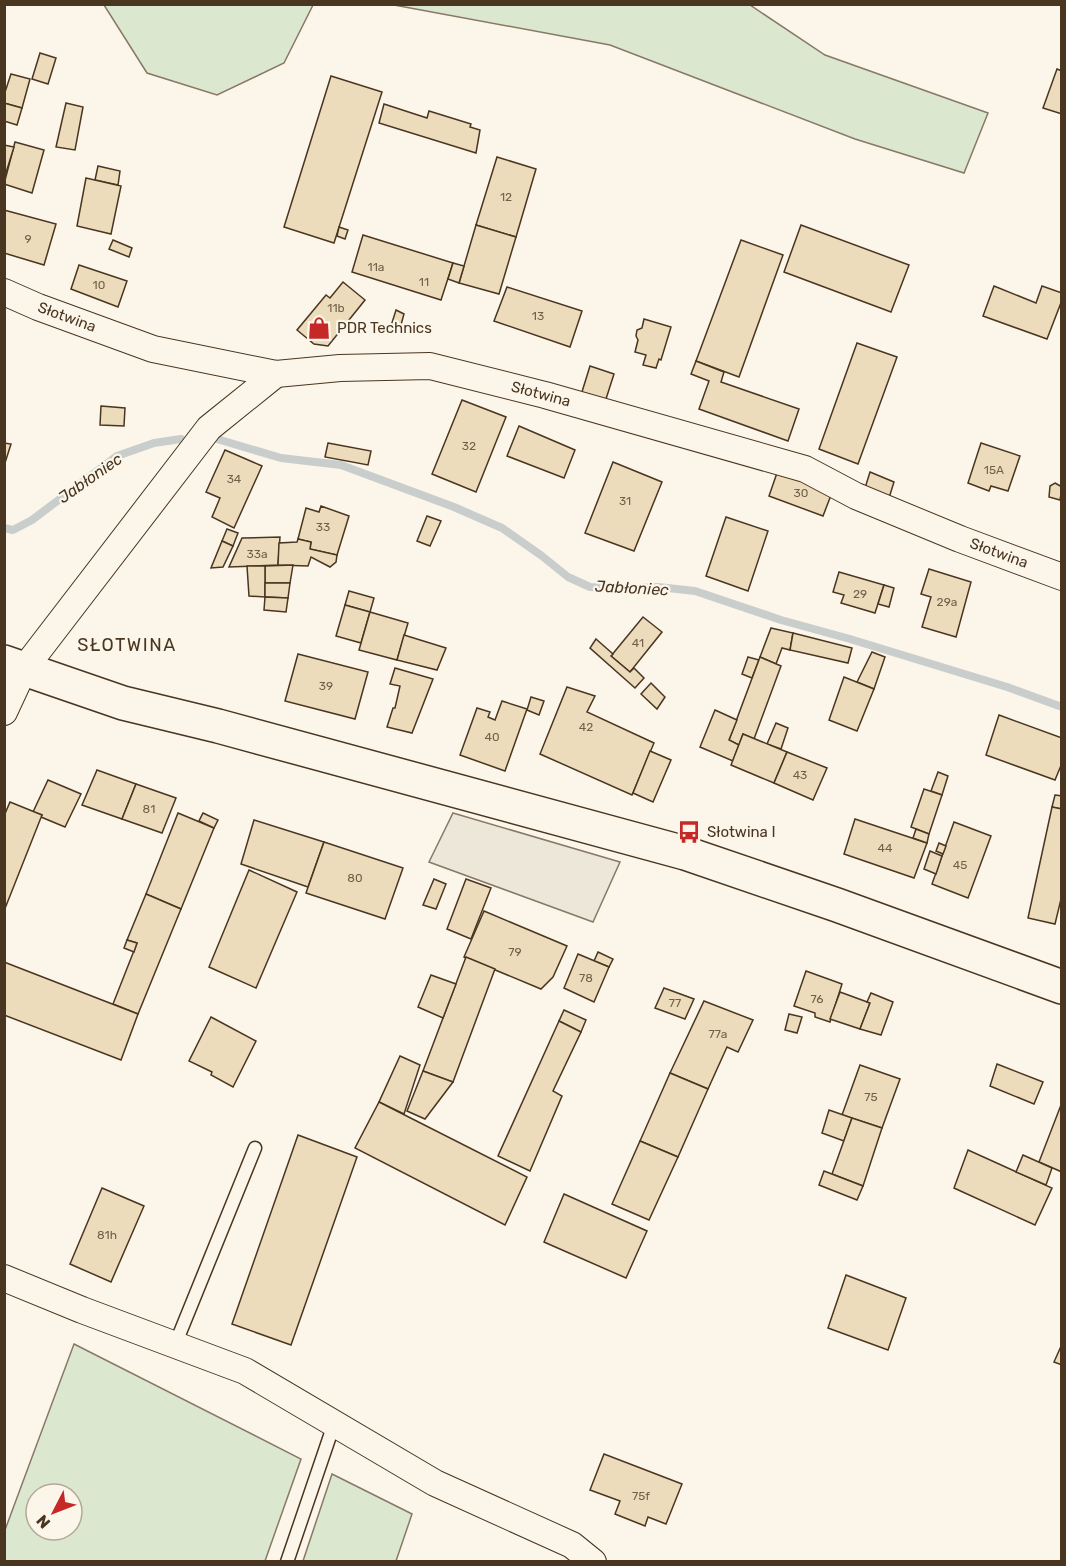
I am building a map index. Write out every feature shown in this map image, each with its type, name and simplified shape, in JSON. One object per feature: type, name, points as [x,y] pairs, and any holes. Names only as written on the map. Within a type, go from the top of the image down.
[{"type":"main road","points":[[14,665],[123,703],[218,726],[685,853],[837,905],[1062,987]]},
{"type":"street","name":"Słotwina","points":[[4,292],[38,307],[153,349],[276,374],[340,368],[430,366],[545,395],[805,469],[866,500],[960,539],[1062,577]]},
{"type":"street","points":[[4,712],[14,665],[209,428],[276,374]]},
{"type":"street","points":[[4,1278],[245,1371],[435,1483],[572,1545],[593,1562]]},
{"type":"lane","points":[[175,1345],[255,1148]]},
{"type":"lane","points":[[287,1562],[334,1424]]},
{"type":"green space","points":[[104,5],[313,5],[284,63],[217,95],[147,73]]},
{"type":"green space","points":[[394,5],[750,5],[825,55],[988,113],[964,173],[855,139],[610,45]]},
{"type":"green space","points":[[74,1344],[301,1459],[265,1561],[5,1561],[5,1530]]},
{"type":"green space","points":[[332,1474],[412,1514],[396,1561],[303,1561]]},
{"type":"shaded area","points":[[453,813],[620,862],[593,922],[429,862]]},
{"type":"building","points":[[40,53],[56,58],[48,84],[32,79]]},
{"type":"building","points":[[1057,69],[1062,71],[1062,114],[1043,108]]},
{"type":"building","points":[[11,74],[30,79],[22,108],[4,103],[4,95]]},
{"type":"building","points":[[331,76],[382,92],[334,243],[284,227]]},
{"type":"building","points":[[4,103],[22,108],[17,125],[4,121]]},
{"type":"building","points":[[66,103],[83,107],[75,150],[56,147]]},
{"type":"building","points":[[384,104],[427,118],[429,111],[471,124],[470,127],[480,130],[476,153],[379,123]]},
{"type":"building","points":[[15,142],[44,150],[32,193],[4,184]]},
{"type":"building","points":[[4,145],[14,147],[4,179]]},
{"type":"building","points":[[497,157],[536,169],[516,237],[476,225]]},
{"type":"building","points":[[98,166],[120,171],[118,185],[95,180]]},
{"type":"building","points":[[86,178],[121,186],[111,234],[77,226]]},
{"type":"building","points":[[4,210],[56,224],[44,265],[4,253]]},
{"type":"building","points":[[476,225],[516,237],[499,294],[459,283]]},
{"type":"building","points":[[801,225],[909,265],[891,312],[784,272]]},
{"type":"building","points":[[339,227],[348,230],[345,239],[337,236]]},
{"type":"building","points":[[363,235],[453,263],[441,300],[352,272]]},
{"type":"building","points":[[113,240],[132,248],[129,257],[109,249]]},
{"type":"building","points":[[741,240],[783,255],[739,377],[696,361]]},
{"type":"building","points":[[453,263],[464,266],[459,283],[448,279]]},
{"type":"building","points":[[79,265],[127,281],[118,307],[71,289]]},
{"type":"building","points":[[343,282],[365,300],[328,346],[314,344],[297,330],[326,295],[330,298]]},
{"type":"building","points":[[994,286],[1036,303],[1042,286],[1062,293],[1062,300],[1047,339],[983,316]]},
{"type":"building","points":[[507,287],[582,311],[570,347],[494,321]]},
{"type":"building","points":[[396,310],[404,314],[399,332],[390,329]]},
{"type":"building","points":[[644,319],[671,327],[661,360],[659,359],[656,368],[643,365],[646,355],[635,352],[638,340],[637,330],[642,328]]},
{"type":"building","points":[[857,343],[897,357],[858,464],[819,449]]},
{"type":"building","points":[[696,361],[724,372],[721,382],[799,409],[788,441],[699,409],[709,381],[691,374]]},
{"type":"building","points":[[590,366],[614,374],[605,402],[581,395]]},
{"type":"building","points":[[462,400],[506,417],[476,492],[432,474]]},
{"type":"building","points":[[101,406],[125,408],[124,426],[100,425]]},
{"type":"building","points":[[519,426],[575,450],[564,478],[507,456]]},
{"type":"building","points":[[4,443],[11,444],[4,466]]},
{"type":"building","points":[[328,443],[371,451],[368,465],[325,457]]},
{"type":"building","points":[[981,443],[1020,456],[1008,491],[991,486],[989,491],[968,483]]},
{"type":"building","points":[[225,450],[262,466],[234,528],[212,517],[220,498],[206,492]]},
{"type":"building","points":[[613,462],[662,482],[634,551],[585,533]]},
{"type":"building","points":[[778,470],[833,490],[823,516],[769,496]]},
{"type":"building","points":[[870,472],[894,482],[889,498],[865,488]]},
{"type":"building","points":[[1055,483],[1062,487],[1060,500],[1049,497],[1050,486]]},
{"type":"building","points":[[321,506],[349,516],[337,555],[310,549],[311,542],[298,539],[306,508],[319,512]]},
{"type":"building","points":[[427,516],[441,521],[430,546],[417,541]]},
{"type":"building","points":[[726,517],[768,531],[748,591],[706,576]]},
{"type":"building","points":[[227,529],[238,533],[233,546],[222,541]]},
{"type":"building","points":[[280,537],[278,565],[229,567],[242,538]]},
{"type":"building","points":[[298,539],[311,542],[310,549],[337,555],[336,562],[330,567],[311,557],[308,566],[278,565],[279,543],[297,542]]},
{"type":"building","points":[[222,541],[233,546],[223,567],[211,568]]},
{"type":"building","points":[[293,565],[290,583],[265,583],[265,566]]},
{"type":"building","points":[[247,566],[265,566],[265,597],[249,596]]},
{"type":"building","points":[[929,569],[971,582],[956,637],[922,627],[931,597],[921,594]]},
{"type":"building","points":[[839,572],[884,585],[875,613],[841,603],[844,595],[833,592]]},
{"type":"building","points":[[265,583],[290,583],[288,598],[265,597]]},
{"type":"building","points":[[884,585],[894,588],[889,607],[878,604]]},
{"type":"building","points":[[349,591],[374,598],[370,612],[345,605]]},
{"type":"building","points":[[265,597],[288,598],[286,612],[264,610]]},
{"type":"building","points":[[345,605],[370,612],[361,643],[336,636]]},
{"type":"building","points":[[370,612],[408,623],[397,660],[359,650]]},
{"type":"building","points":[[643,617],[662,632],[630,672],[611,656]]},
{"type":"building","points":[[771,628],[793,633],[790,650],[782,648],[776,664],[760,657]]},
{"type":"building","points":[[793,633],[852,648],[848,663],[790,650]]},
{"type":"building","points":[[404,635],[446,648],[437,670],[397,660]]},
{"type":"building","points":[[596,639],[630,672],[634,668],[644,678],[635,688],[590,648]]},
{"type":"building","points":[[872,652],[885,657],[874,689],[857,682]]},
{"type":"building","points":[[298,654],[368,672],[355,719],[285,701]]},
{"type":"building","points":[[748,657],[759,660],[752,678],[742,674]]},
{"type":"building","points":[[760,657],[781,666],[754,739],[743,734],[739,745],[729,740]]},
{"type":"building","points":[[395,668],[433,679],[412,733],[387,727],[393,708],[395,708],[400,686],[390,684]]},
{"type":"building","points":[[844,677],[874,689],[857,731],[829,720]]},
{"type":"building","points":[[651,683],[665,697],[657,709],[641,694]]},
{"type":"building","points":[[567,687],[595,696],[587,712],[654,743],[632,795],[540,754]]},
{"type":"building","points":[[531,697],[544,701],[539,715],[527,710]]},
{"type":"building","points":[[502,701],[527,709],[505,771],[460,755],[477,708],[490,712],[488,717],[495,720]]},
{"type":"building","points":[[715,710],[737,720],[729,740],[739,745],[733,761],[700,747]]},
{"type":"building","points":[[999,715],[1062,738],[1062,763],[1055,780],[986,755]]},
{"type":"building","points":[[776,723],[788,728],[781,749],[767,744]]},
{"type":"building","points":[[743,734],[787,752],[774,783],[731,765]]},
{"type":"building","points":[[650,751],[671,760],[653,802],[633,793]]},
{"type":"building","points":[[787,752],[827,768],[813,800],[774,783]]},
{"type":"building","points":[[97,770],[136,784],[122,819],[82,805]]},
{"type":"building","points":[[938,772],[948,776],[942,795],[931,791]]},
{"type":"building","points":[[48,780],[81,794],[65,827],[33,812]]},
{"type":"building","points":[[136,784],[176,798],[162,833],[122,819]]},
{"type":"building","points":[[924,789],[942,795],[929,834],[911,827]]},
{"type":"building","points":[[1055,795],[1062,796],[1062,809],[1052,807]]},
{"type":"building","points":[[10,802],[42,815],[4,911],[4,816]]},
{"type":"building","points":[[1052,807],[1062,809],[1062,895],[1055,924],[1028,918]]},
{"type":"building","points":[[178,813],[214,828],[181,909],[146,894]]},
{"type":"building","points":[[203,813],[218,820],[214,828],[199,821]]},
{"type":"building","points":[[855,819],[927,843],[914,878],[844,854]]},
{"type":"building","points":[[254,820],[324,842],[308,887],[241,864]]},
{"type":"building","points":[[954,822],[991,836],[968,898],[932,884]]},
{"type":"building","points":[[916,829],[929,834],[927,843],[913,838]]},
{"type":"building","points":[[324,842],[403,868],[385,919],[306,893]]},
{"type":"building","points":[[939,843],[946,846],[943,854],[936,851]]},
{"type":"building","points":[[930,851],[942,856],[936,874],[924,869]]},
{"type":"building","points":[[249,870],[297,892],[256,988],[209,967]]},
{"type":"building","points":[[434,879],[446,884],[436,909],[423,905]]},
{"type":"building","points":[[466,879],[491,888],[471,939],[447,929]]},
{"type":"building","points":[[146,894],[181,909],[138,1014],[113,1004],[137,943],[127,940]]},
{"type":"building","points":[[484,911],[567,946],[553,977],[541,989],[464,957]]},
{"type":"building","points":[[127,940],[137,943],[134,952],[124,948]]},
{"type":"building","points":[[598,952],[613,959],[609,967],[594,961]]},
{"type":"building","points":[[578,954],[609,967],[594,1002],[564,988]]},
{"type":"building","points":[[466,957],[495,969],[453,1082],[423,1071]]},
{"type":"building","points":[[4,962],[138,1014],[121,1060],[4,1015]]},
{"type":"building","points":[[806,971],[842,984],[830,1022],[815,1017],[815,1013],[794,1006]]},
{"type":"building","points":[[431,975],[456,984],[443,1018],[418,1007]]},
{"type":"building","points":[[664,988],[694,999],[685,1019],[655,1008]]},
{"type":"building","points":[[840,992],[870,1003],[860,1029],[830,1019]]},
{"type":"building","points":[[871,993],[893,1002],[881,1035],[860,1029],[870,1003],[867,1002]]},
{"type":"building","points":[[704,1001],[753,1020],[738,1052],[727,1047],[708,1089],[670,1073]]},
{"type":"building","points":[[564,1010],[586,1020],[581,1032],[559,1021]]},
{"type":"building","points":[[789,1014],[802,1017],[797,1033],[785,1030]]},
{"type":"building","points":[[211,1017],[256,1041],[233,1087],[211,1075],[212,1072],[189,1061]]},
{"type":"building","points":[[559,1021],[581,1032],[553,1091],[562,1096],[530,1171],[498,1156]]},
{"type":"building","points":[[400,1056],[420,1065],[404,1114],[379,1102]]},
{"type":"building","points":[[997,1064],[1043,1082],[1034,1104],[990,1086]]},
{"type":"building","points":[[860,1065],[900,1079],[882,1128],[842,1115]]},
{"type":"building","points":[[423,1071],[453,1082],[425,1119],[407,1111]]},
{"type":"building","points":[[670,1073],[708,1089],[678,1157],[640,1141]]},
{"type":"building","points":[[379,1102],[527,1177],[505,1225],[355,1148]]},
{"type":"building","points":[[1062,1105],[1062,1172],[1039,1162]]},
{"type":"building","points":[[829,1110],[852,1118],[844,1141],[822,1133]]},
{"type":"building","points":[[852,1118],[882,1128],[863,1186],[832,1174]]},
{"type":"building","points":[[298,1135],[357,1157],[291,1345],[232,1324]]},
{"type":"building","points":[[640,1141],[678,1157],[649,1220],[612,1204]]},
{"type":"building","points":[[968,1150],[1052,1188],[1035,1225],[954,1188]]},
{"type":"building","points":[[1023,1155],[1052,1168],[1046,1185],[1016,1172]]},
{"type":"building","points":[[824,1171],[863,1186],[857,1200],[819,1185]]},
{"type":"building","points":[[102,1188],[144,1206],[111,1282],[70,1264]]},
{"type":"building","points":[[564,1194],[647,1231],[626,1278],[544,1242]]},
{"type":"building","points":[[846,1275],[906,1298],[888,1350],[828,1328]]},
{"type":"building","points":[[1062,1344],[1062,1365],[1054,1362]]},
{"type":"building","points":[[604,1454],[682,1484],[666,1524],[648,1517],[645,1526],[615,1514],[620,1501],[590,1490]]},
{"type":"waterway","name":"Jabłoniec","points":[[4,528],[13,530],[32,520],[117,456],[154,443],[181,439]]},
{"type":"waterway","name":"Jabłoniec","points":[[217,439],[281,458],[341,465],[454,507],[502,528],[568,577],[590,587],[619,589],[658,587],[695,591],[781,620],[1007,687],[1062,707]]},
{"type":"place","name":"PDR Technics","points":[[319,328]]},
{"type":"place","name":"Słotwina I","points":[[689,832]]},
{"type":"district","name":"SŁOTWINA","points":[[127,645]]}]
